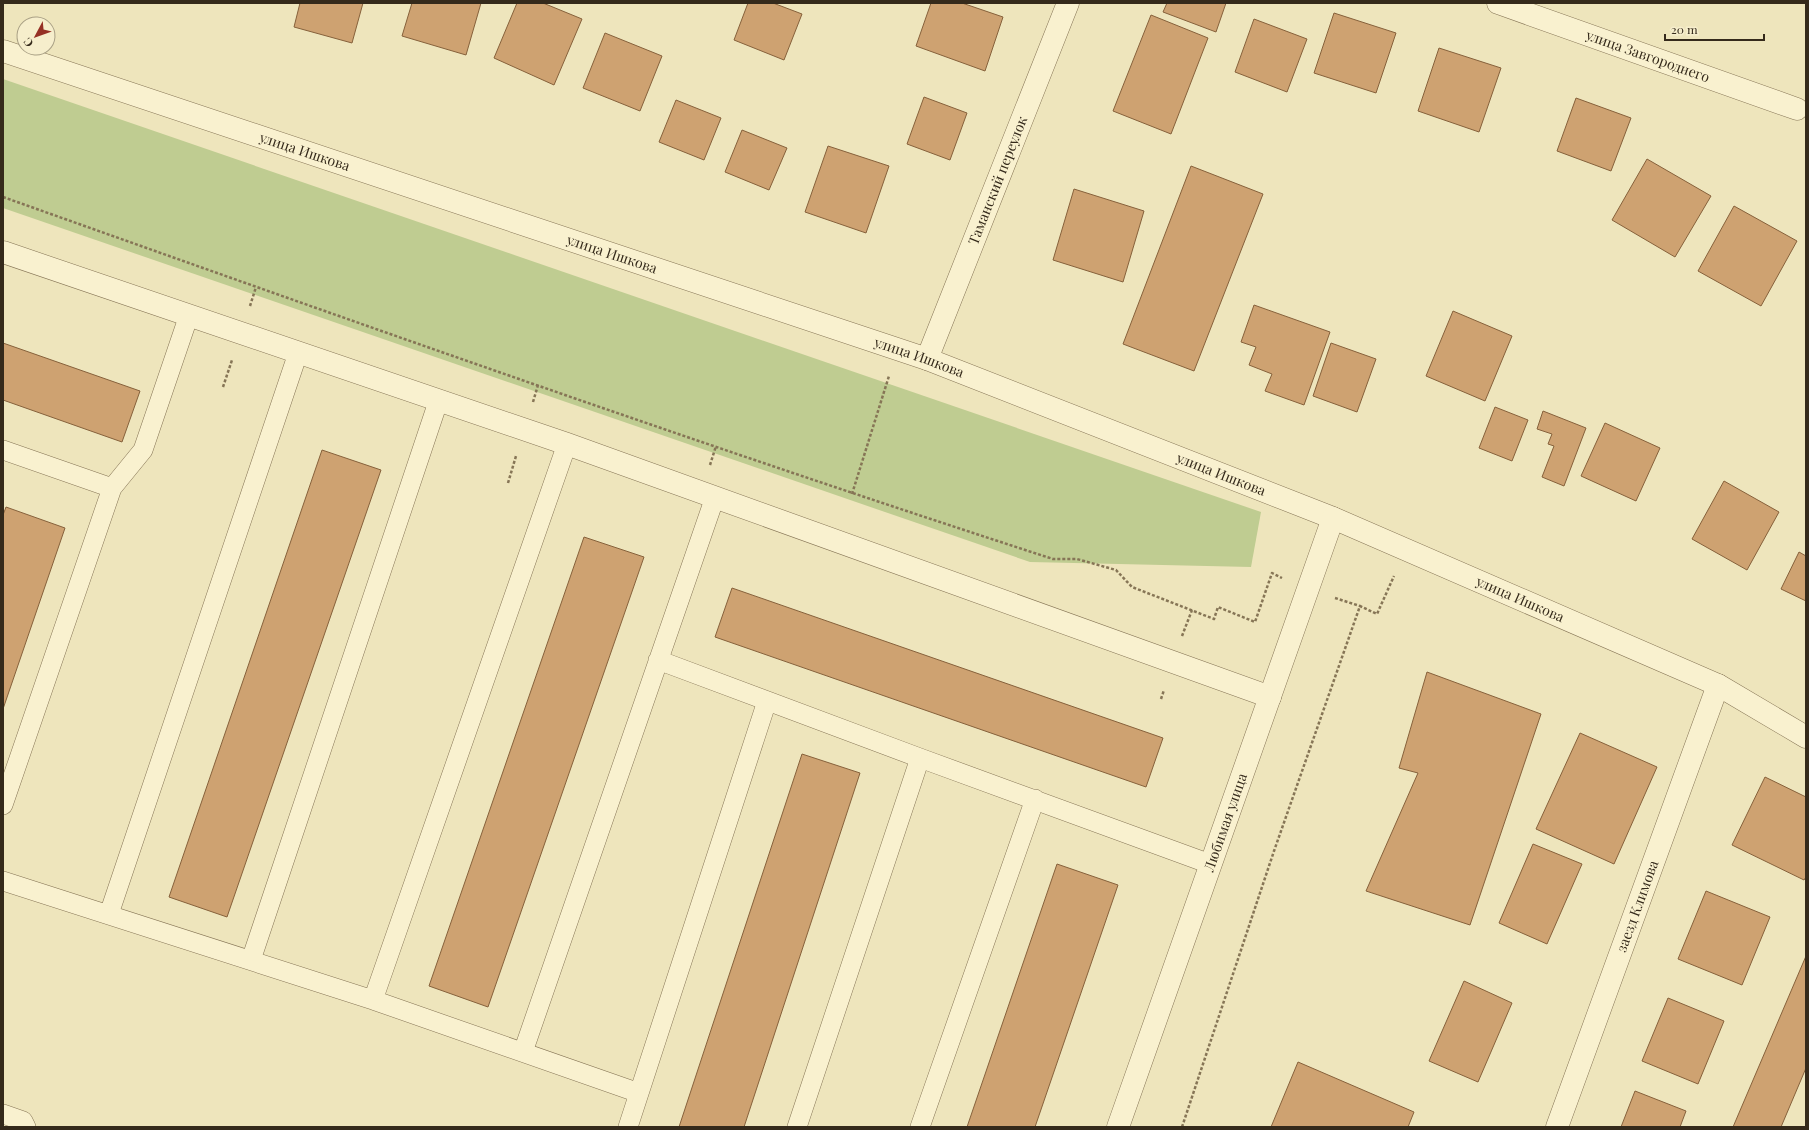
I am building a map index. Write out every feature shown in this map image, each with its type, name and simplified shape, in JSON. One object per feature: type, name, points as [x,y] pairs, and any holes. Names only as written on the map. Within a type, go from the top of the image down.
[{"type":"street","name":"Таманский переулок","points":[[927,359],[1068,3]]},
{"type":"street","name":"улица Завгороднего","points":[[1498,3],[1797,109]]},
{"type":"street","name":"улица Ишкова","points":[[3,51],[927,359],[1333,518],[1406,551],[1718,685],[1806,737]]},
{"type":"street","points":[[3,252],[438,402],[566,444],[1270,697]]},
{"type":"street","name":"Любимая улица","points":[[1118,1127],[1333,518]]},
{"type":"street","name":"заезд Климова","points":[[1557,1127],[1718,685]]},
{"type":"lane","points":[[3,805],[112,488],[143,450],[189,315]]},
{"type":"lane","points":[[109,914],[298,353]]},
{"type":"lane","points":[[251,960],[438,402]]},
{"type":"lane","points":[[373,1000],[566,444]]},
{"type":"lane","points":[[3,450],[112,488]]},
{"type":"lane","points":[[522,1052],[715,497]]},
{"type":"lane","points":[[658,660],[1210,864]]},
{"type":"lane","points":[[628,1127],[766,701]]},
{"type":"lane","points":[[797,1127],[920,758]]},
{"type":"lane","points":[[920,1127],[1035,799]]},
{"type":"lane","points":[[3,881],[373,1000],[639,1093]]},
{"type":"lane","points":[[3,1114],[23,1121],[26,1127]]},
{"type":"path","points":[[3,197],[852,494],[1053,559],[1076,559],[1116,570],[1132,587],[1214,618],[1218,607],[1255,622],[1272,573]]},
{"type":"path","points":[[852,494],[891,372]]},
{"type":"path","points":[[1182,1127],[1274,851],[1360,606],[1377,614],[1406,551]]},
{"type":"green space","points":[[3,79],[1261,512],[1251,567],[1030,562],[3,208]]},
{"type":"building","points":[[300,3],[363,3],[352,43],[294,27]]},
{"type":"building","points":[[412,3],[481,3],[466,55],[402,36]]},
{"type":"building","points":[[517,3],[543,3],[582,19],[554,85],[494,58]]},
{"type":"building","points":[[748,3],[773,3],[802,14],[784,60],[734,40]]},
{"type":"building","points":[[931,3],[962,3],[1003,17],[985,71],[916,46]]},
{"type":"building","points":[[1167,3],[1226,3],[1216,32],[1163,12]]},
{"type":"building","points":[[1334,13],[1396,33],[1376,93],[1314,73]]},
{"type":"building","points":[[1151,15],[1208,38],[1171,134],[1113,111]]},
{"type":"building","points":[[1254,19],[1307,39],[1287,92],[1235,72]]},
{"type":"building","points":[[605,33],[662,56],[640,111],[583,88]]},
{"type":"building","points":[[1439,48],[1501,68],[1479,132],[1418,111]]},
{"type":"building","points":[[924,97],[967,113],[950,160],[907,144]]},
{"type":"building","points":[[1576,98],[1631,118],[1611,171],[1557,151]]},
{"type":"building","points":[[676,100],[721,118],[704,160],[659,142]]},
{"type":"building","points":[[742,130],[787,148],[769,190],[725,172]]},
{"type":"building","points":[[828,146],[889,166],[866,233],[805,212]]},
{"type":"building","points":[[1647,159],[1711,196],[1675,257],[1612,220]]},
{"type":"building","points":[[1191,166],[1263,194],[1194,371],[1123,344]]},
{"type":"building","points":[[1074,189],[1144,211],[1123,282],[1053,260]]},
{"type":"building","points":[[1734,206],[1797,241],[1761,306],[1698,271]]},
{"type":"building","points":[[1254,305],[1330,332],[1304,405],[1265,391],[1272,374],[1249,365],[1256,347],[1241,342]]},
{"type":"building","points":[[1453,311],[1512,336],[1485,401],[1426,376]]},
{"type":"building","points":[[3,343],[140,391],[122,442],[3,400]]},
{"type":"building","points":[[1331,343],[1376,359],[1357,412],[1313,396]]},
{"type":"building","points":[[1495,407],[1528,420],[1512,461],[1479,448]]},
{"type":"building","points":[[1543,411],[1586,428],[1564,486],[1542,477],[1554,446],[1548,444],[1552,434],[1537,429]]},
{"type":"building","points":[[1605,423],[1660,448],[1636,501],[1581,476]]},
{"type":"building","points":[[322,450],[381,470],[227,917],[169,897]]},
{"type":"building","points":[[1724,481],[1779,512],[1747,570],[1692,539]]},
{"type":"building","points":[[6,507],[65,528],[3,709],[3,515]]},
{"type":"building","points":[[584,537],[644,557],[488,1007],[429,986]]},
{"type":"building","points":[[1799,552],[1806,556],[1806,601],[1781,589]]},
{"type":"building","points":[[732,588],[1163,738],[1146,787],[715,637]]},
{"type":"building","points":[[1427,672],[1541,714],[1470,925],[1366,891],[1418,773],[1399,768]]},
{"type":"building","points":[[1580,733],[1657,767],[1614,864],[1536,829]]},
{"type":"building","points":[[802,754],[860,773],[744,1127],[679,1127]]},
{"type":"building","points":[[1765,777],[1806,797],[1806,877],[1804,880],[1732,845]]},
{"type":"building","points":[[1533,844],[1582,864],[1547,944],[1499,923]]},
{"type":"building","points":[[1057,864],[1118,885],[1035,1127],[967,1127]]},
{"type":"building","points":[[1706,891],[1770,917],[1742,985],[1678,959]]},
{"type":"building","points":[[1806,956],[1806,1068],[1781,1127],[1733,1127]]},
{"type":"building","points":[[1464,981],[1512,1003],[1478,1082],[1429,1061]]},
{"type":"building","points":[[1668,998],[1724,1021],[1698,1084],[1642,1061]]},
{"type":"building","points":[[1298,1062],[1414,1112],[1408,1127],[1271,1127]]},
{"type":"building","points":[[1635,1091],[1686,1111],[1680,1127],[1621,1127]]}]
